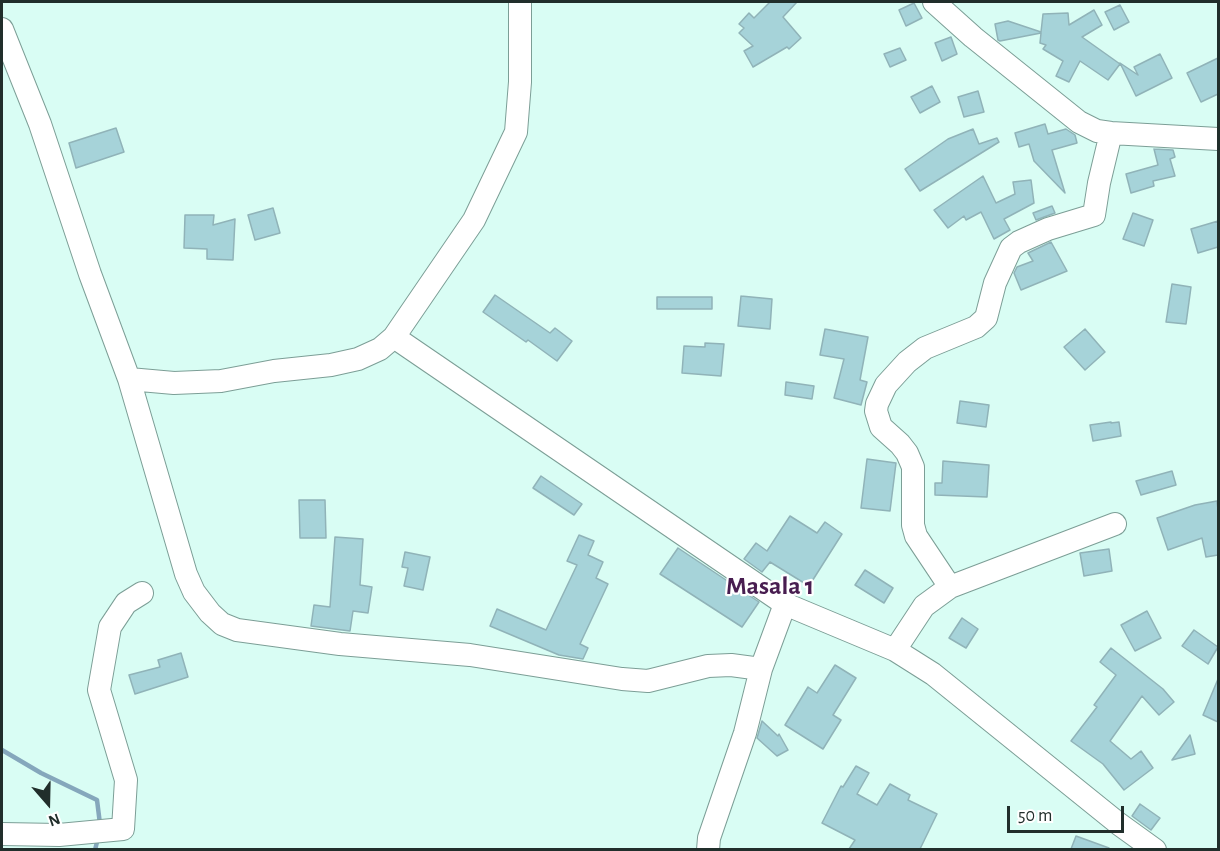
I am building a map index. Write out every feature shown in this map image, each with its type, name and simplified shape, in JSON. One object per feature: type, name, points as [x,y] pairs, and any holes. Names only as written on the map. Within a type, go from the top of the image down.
[{"type":"street","points":[[129,380],[174,383],[221,381],[274,371],[331,365],[358,359],[380,349],[394,337],[474,220],[516,132],[520,82],[520,2]]},
{"type":"street","points":[[934,2],[1064,111],[1097,131],[1218,139]]},
{"type":"street","points":[[2,29],[40,124],[90,274],[129,380],[186,574],[194,592],[222,624],[237,630],[340,644],[470,655],[622,680],[648,681],[708,666],[731,665],[761,669]]},
{"type":"street","points":[[950,587],[915,537],[913,467],[908,453],[881,427],[876,404],[886,385],[907,362],[925,348],[976,327],[986,318],[995,283],[1011,248],[1018,242],[1048,230],[1094,215],[1111,133]]},
{"type":"street","points":[[394,337],[785,604],[895,650],[933,674],[1119,824],[1155,849]]},
{"type":"street","points":[[895,650],[924,606],[950,587],[1115,524]]},
{"type":"street","points":[[2,834],[59,835],[123,829],[126,780],[99,690],[110,627],[126,603],[142,593]]},
{"type":"street","points":[[708,849],[709,838],[745,733],[761,669],[785,604]]},
{"type":"building","points":[[770,2],[797,2],[783,17],[801,38],[789,49],[787,47],[753,67],[744,51],[753,46],[739,33],[744,28],[739,24],[749,13],[754,18]]},
{"type":"building","points":[[914,3],[922,18],[906,26],[899,10]]},
{"type":"building","points":[[1120,5],[1129,22],[1114,30],[1105,12]]},
{"type":"building","points":[[1094,10],[1102,25],[1082,37],[1120,64],[1108,80],[1080,61],[1069,82],[1056,76],[1063,61],[1043,49],[1046,45],[1040,43],[1041,33],[998,40],[995,24],[1008,21],[1041,32],[1043,14],[1068,13],[1069,25]]},
{"type":"building","points":[[951,37],[957,54],[942,61],[935,43]]},
{"type":"building","points":[[900,48],[906,60],[890,67],[884,54]]},
{"type":"building","points":[[1160,54],[1172,78],[1136,96],[1120,63],[1138,75],[1134,67]]},
{"type":"building","points":[[1218,58],[1218,94],[1201,102],[1187,73]]},
{"type":"building","points":[[932,86],[940,102],[920,113],[911,97]]},
{"type":"building","points":[[978,91],[984,112],[964,117],[958,97]]},
{"type":"building","points":[[1045,124],[1048,134],[1066,129],[1075,135],[1077,143],[1052,150],[1065,193],[1034,161],[1029,144],[1019,147],[1015,133]]},
{"type":"building","points":[[116,128],[124,152],[76,168],[69,143]]},
{"type":"building","points":[[973,129],[979,144],[997,138],[999,142],[920,191],[905,169],[948,139]]},
{"type":"building","points":[[1154,149],[1173,150],[1175,157],[1170,159],[1175,176],[1153,181],[1154,186],[1131,193],[1126,174],[1158,165]]},
{"type":"building","points":[[983,176],[996,203],[1015,194],[1013,182],[1031,180],[1034,203],[1004,219],[1010,230],[994,239],[981,212],[966,220],[964,216],[948,228],[934,210]]},
{"type":"building","points":[[1052,206],[1055,213],[1036,220],[1033,213]]},
{"type":"building","points":[[273,208],[280,233],[255,240],[248,215]]},
{"type":"building","points":[[1133,213],[1153,220],[1144,246],[1123,239]]},
{"type":"building","points":[[185,215],[214,215],[213,225],[235,219],[233,260],[207,259],[207,249],[184,248]]},
{"type":"building","points":[[1218,221],[1218,247],[1198,253],[1191,229]]},
{"type":"building","points":[[1051,242],[1067,271],[1021,290],[1014,273],[1017,267],[1033,261],[1028,253]]},
{"type":"building","points":[[1172,284],[1191,287],[1186,324],[1166,322]]},
{"type":"building","points":[[495,295],[550,333],[555,328],[572,341],[557,361],[483,312]]},
{"type":"building","points":[[741,296],[772,299],[770,329],[738,326]]},
{"type":"building","points":[[657,297],[712,297],[712,309],[657,309]]},
{"type":"building","points":[[825,329],[868,337],[860,380],[867,382],[861,405],[834,398],[844,359],[820,355]]},
{"type":"building","points":[[1085,329],[1105,352],[1085,370],[1064,347]]},
{"type":"building","points":[[705,343],[724,344],[721,376],[682,373],[684,346],[705,347]]},
{"type":"building","points":[[786,382],[814,386],[812,399],[785,395]]},
{"type":"building","points":[[960,401],[989,405],[986,427],[957,423]]},
{"type":"building","points":[[1119,422],[1121,436],[1093,441],[1090,425]]},
{"type":"building","points":[[867,459],[896,463],[890,511],[861,508]]},
{"type":"building","points":[[943,461],[989,465],[987,497],[935,495],[935,483],[942,483]]},
{"type":"building","points":[[1172,471],[1176,485],[1141,495],[1136,481]]},
{"type":"building","points":[[541,476],[582,504],[574,515],[533,488]]},
{"type":"building","points":[[299,500],[325,500],[326,538],[300,538]]},
{"type":"building","points":[[1217,501],[1218,555],[1206,557],[1202,538],[1168,550],[1157,518],[1195,505]]},
{"type":"building","points":[[790,516],[817,533],[825,522],[842,534],[809,586],[770,562],[762,572],[744,559],[756,543],[767,551]]},
{"type":"building","points":[[579,535],[594,541],[588,555],[603,562],[596,578],[608,584],[580,644],[588,648],[583,659],[559,655],[490,626],[497,609],[546,630],[577,565],[567,561]]},
{"type":"building","points":[[335,537],[363,539],[360,585],[372,587],[368,613],[353,611],[350,631],[311,626],[314,605],[330,607]]},
{"type":"building","points":[[678,548],[759,602],[742,627],[660,574]]},
{"type":"building","points":[[1109,549],[1112,571],[1084,576],[1080,553]]},
{"type":"building","points":[[405,552],[430,557],[423,590],[404,586],[408,568],[402,567]]},
{"type":"building","points":[[865,570],[893,588],[884,603],[855,585]]},
{"type":"building","points":[[1147,611],[1161,638],[1135,651],[1121,625]]},
{"type":"building","points":[[962,618],[978,629],[966,648],[949,638]]},
{"type":"building","points":[[1194,630],[1218,647],[1208,664],[1182,646]]},
{"type":"building","points":[[1111,648],[1163,689],[1174,702],[1159,715],[1142,696],[1110,741],[1131,759],[1141,751],[1153,768],[1124,790],[1103,764],[1071,741],[1097,707],[1094,705],[1116,675],[1100,662]]},
{"type":"building","points":[[181,653],[188,677],[135,694],[129,675],[160,667],[158,660]]},
{"type":"building","points":[[835,665],[856,678],[833,715],[841,720],[823,749],[785,725],[808,687],[817,693]]},
{"type":"building","points":[[1218,679],[1218,722],[1203,715]]},
{"type":"building","points":[[762,721],[778,736],[779,734],[788,750],[777,756],[757,738]]},
{"type":"building","points":[[1190,735],[1195,754],[1172,760]]},
{"type":"building","points":[[856,766],[869,773],[857,794],[877,805],[890,784],[910,795],[908,800],[937,814],[920,849],[849,849],[855,840],[822,823],[841,786],[843,787]]},
{"type":"building","points":[[1140,804],[1160,818],[1151,830],[1132,816]]},
{"type":"building","points":[[1076,836],[1109,848],[1109,849],[1071,849]]},
{"type":"waterway","points":[[2,750],[41,773],[97,800],[100,824]]},
{"type":"waterway","points":[[95,850],[98,838]]},
{"type":"district","name":"Masala 1","points":[[770,586]]}]
